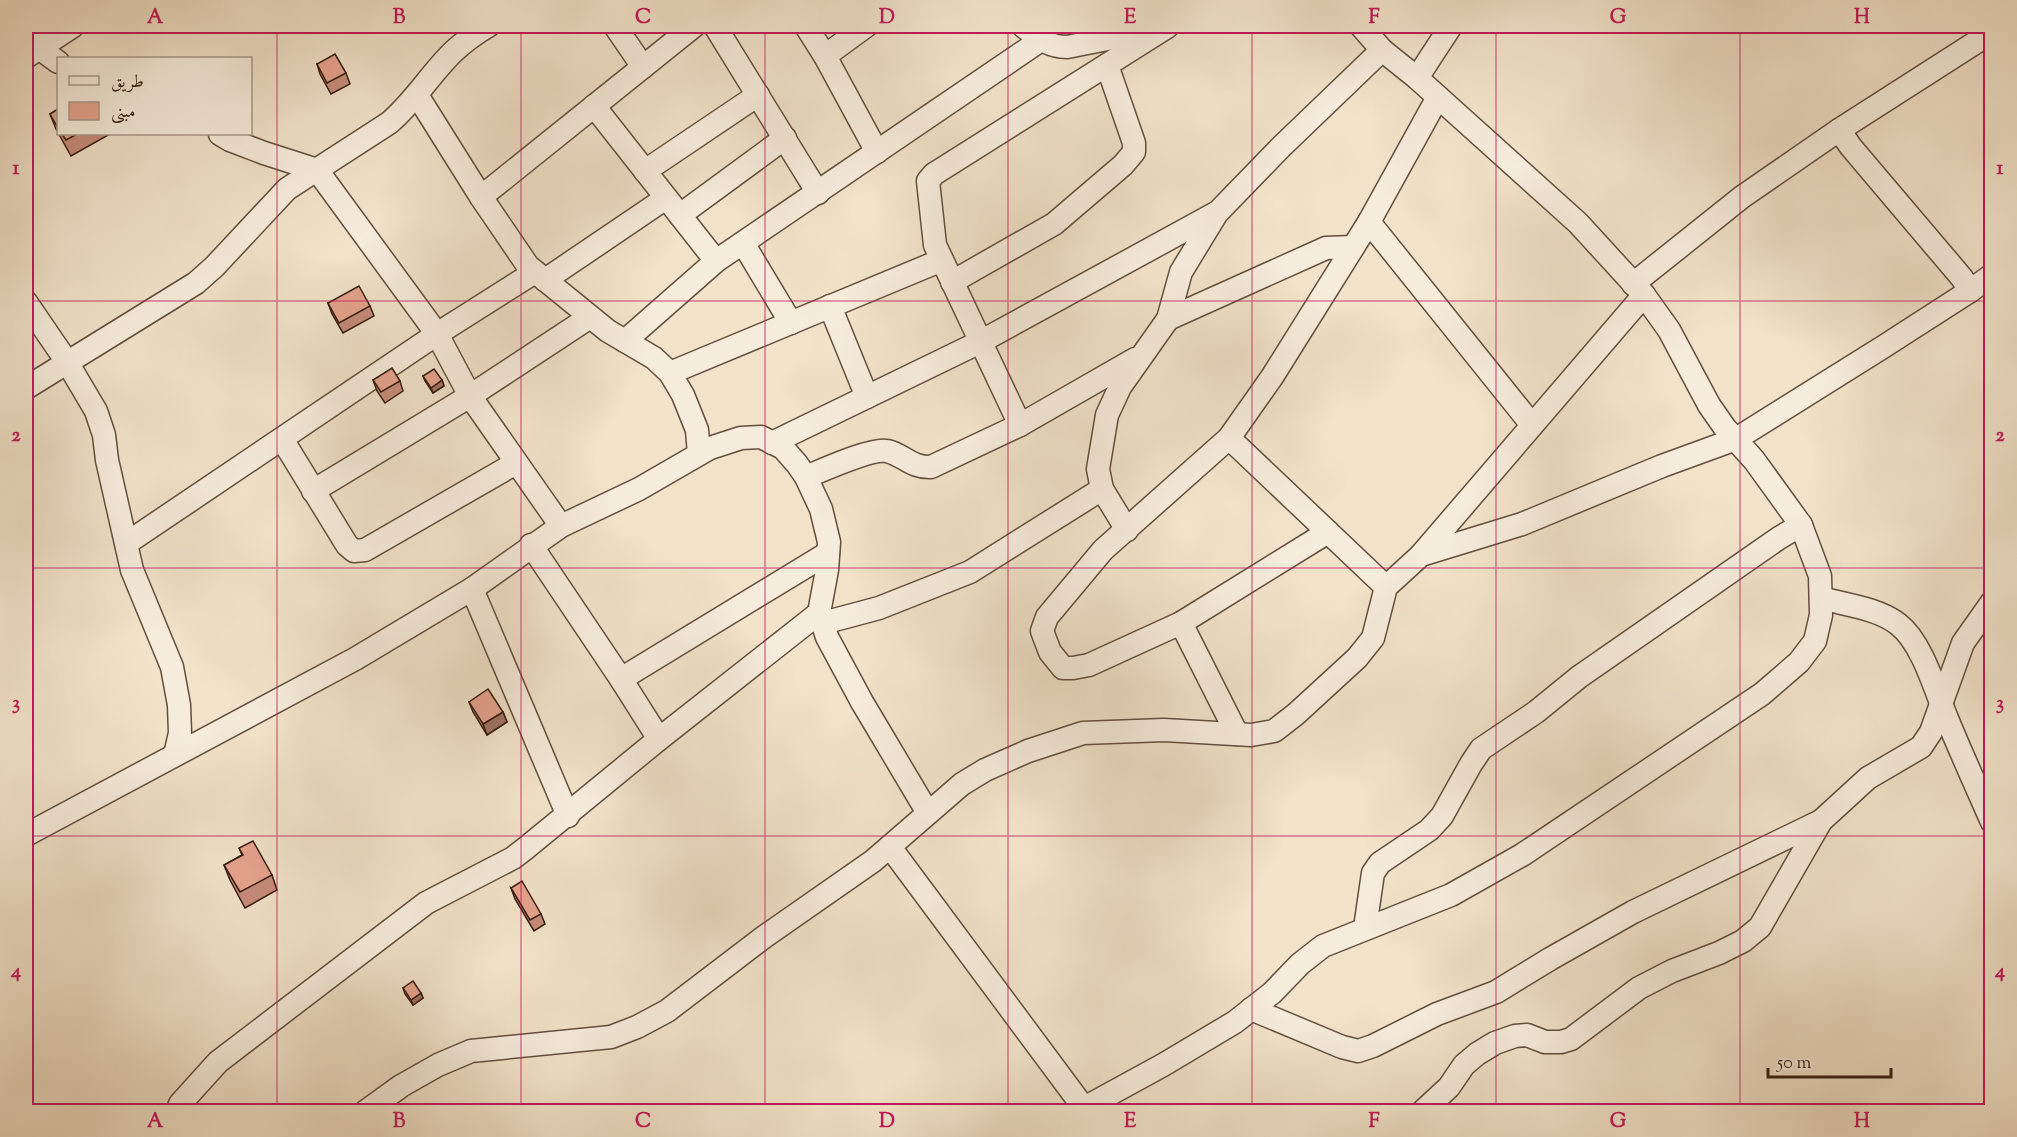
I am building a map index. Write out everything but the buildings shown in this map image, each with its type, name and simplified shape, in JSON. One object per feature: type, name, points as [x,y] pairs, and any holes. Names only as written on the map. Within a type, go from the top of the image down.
[{"type":"street","points":[[30,26],[32,52]]},
{"type":"street","points":[[32,52],[73,26]]},
{"type":"street","points":[[26,388],[196,283],[215,266],[287,189],[389,123],[403,111],[465,40],[488,26]]},
{"type":"street","points":[[615,26],[643,67]]},
{"type":"street","points":[[481,197],[694,26]]},
{"type":"street","points":[[716,26],[818,193]]},
{"type":"street","points":[[806,26],[878,152]]},
{"type":"street","points":[[825,56],[866,26]]},
{"type":"street","points":[[1023,26],[1054,47],[1067,47],[1171,26]]},
{"type":"street","points":[[1020,425],[935,245],[928,181],[934,174],[1171,26]]},
{"type":"street","points":[[890,847],[1080,1110],[1235,1022],[1323,946],[1451,895],[1522,855],[1762,694],[1798,662],[1815,641],[1821,615],[1820,576],[1801,525],[1754,460],[1725,428],[1709,405],[1668,330],[1638,289],[1578,223],[1417,78],[1382,50],[1361,26]]},
{"type":"street","points":[[1417,78],[1451,26]]},
{"type":"street","points":[[365,1112],[401,1086],[438,1065],[471,1051],[611,1037],[637,1027],[667,1011],[764,937],[873,861],[962,784],[984,770],[1028,751],[1083,733],[1164,730],[1259,735],[1274,732],[1357,658],[1373,638],[1386,587],[1421,555],[1532,425],[1638,289],[1742,197],[1839,130],[1992,32]]},
{"type":"street","points":[[625,341],[716,261],[1041,40]]},
{"type":"street","points":[[1127,530],[1102,489],[1098,469],[1107,415],[1120,387],[1168,319],[1181,272],[1217,213],[1281,147],[1382,50]]},
{"type":"street","points":[[32,52],[57,62]]},
{"type":"street","points":[[952,282],[1054,224],[1123,165],[1134,152],[1134,143],[1107,65]]},
{"type":"street","points":[[417,95],[481,197],[528,266],[590,317],[654,358],[670,373],[683,394],[697,430],[699,454]]},
{"type":"street","points":[[645,171],[758,95]]},
{"type":"street","points":[[1328,532],[1181,623],[1089,664],[1063,668],[1050,652],[1042,631],[1047,617],[1103,550],[1228,438],[1272,377],[1370,222],[1438,97]]},
{"type":"street","points":[[594,106],[716,261]]},
{"type":"street","points":[[1421,555],[1539,518],[1662,466],[1736,439],[1985,282],[1851,147],[1839,130]]},
{"type":"street","points":[[222,135],[264,153],[317,170],[437,334],[470,396],[561,526]]},
{"type":"street","points":[[127,543],[437,334],[540,276],[673,207],[784,138]]},
{"type":"street","points":[[772,443],[980,342],[1217,213]]},
{"type":"street","points":[[1370,222],[1532,425]]},
{"type":"street","points":[[743,243],[791,322]]},
{"type":"street","points":[[1168,319],[1326,248],[1353,247]]},
{"type":"street","points":[[670,373],[942,260]]},
{"type":"street","points":[[26,302],[67,362],[96,411],[104,435],[107,460],[132,570],[172,668],[179,705],[180,734],[175,755]]},
{"type":"street","points":[[830,306],[867,397]]},
{"type":"street","points":[[313,491],[470,396],[590,317]]},
{"type":"street","points":[[806,477],[870,452],[888,451],[923,468],[931,467],[1020,425],[1141,356]]},
{"type":"street","points":[[26,835],[355,659],[472,589],[531,545],[561,526],[639,489],[710,448],[741,438],[761,437],[783,448],[806,477],[821,509],[829,542],[821,618],[838,660],[928,813]]},
{"type":"street","points":[[1228,438],[1386,587]]},
{"type":"street","points":[[282,439],[346,545],[354,551],[365,550],[516,463]]},
{"type":"street","points":[[177,1112],[180,1104],[218,1062],[417,910],[480,873],[513,858],[568,816],[659,739],[821,618],[879,608],[970,572],[1102,489]]},
{"type":"street","points":[[1365,928],[1373,873],[1380,863],[1429,830],[1442,816],[1481,749],[1536,712],[1579,677],[1801,525]]},
{"type":"street","points":[[531,545],[659,739]]},
{"type":"street","points":[[621,679],[828,552]]},
{"type":"street","points":[[472,589],[568,816]]},
{"type":"street","points":[[1821,598],[1884,615],[1900,626],[1918,650],[1992,822]]},
{"type":"street","points":[[1251,1009],[1342,1047],[1358,1051],[1373,1046],[1437,1014],[1496,992],[1633,912],[1821,821],[1868,778],[1921,747],[1931,732],[1964,644],[1992,602]]},
{"type":"street","points":[[1181,623],[1237,734]]},
{"type":"street","points":[[1422,1112],[1449,1087],[1464,1065],[1495,1043],[1515,1036],[1527,1035],[1545,1042],[1561,1042],[1571,1039],[1639,988],[1743,940],[1760,927],[1821,821]]}]
